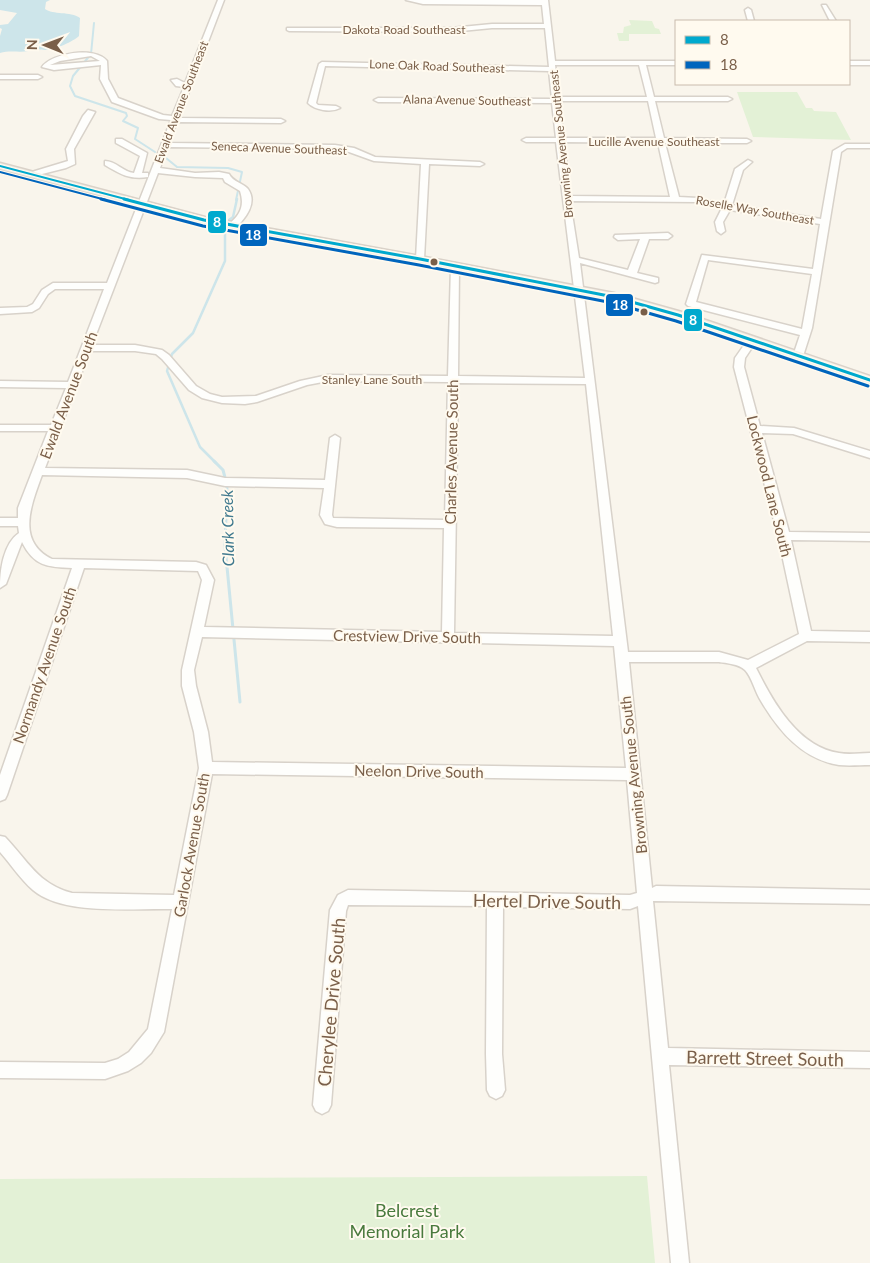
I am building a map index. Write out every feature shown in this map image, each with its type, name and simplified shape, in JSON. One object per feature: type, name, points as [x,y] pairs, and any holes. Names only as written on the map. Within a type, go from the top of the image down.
[{"type":"main road","points":[[0,166],[232,226],[420,258],[579,288],[684,317],[870,380]]},
{"type":"street","name":"Ewald Avenue Southeast","points":[[142,204],[221,0]]},
{"type":"street","points":[[409,0],[545,1]]},
{"type":"street","name":"Browning Avenue Southeast","points":[[545,1],[566,198],[579,288]]},
{"type":"street","points":[[824,6],[832,20]]},
{"type":"street","points":[[748,10],[751,20]]},
{"type":"street","name":"Dakota Road Southeast","points":[[289,29],[451,30],[492,26],[549,26]]},
{"type":"street","points":[[35,85],[47,64],[53,61],[83,54],[98,56],[103,63],[104,79],[116,100],[162,117],[175,119],[281,120]]},
{"type":"street","points":[[850,62],[870,63]]},
{"type":"street","points":[[46,68],[103,63]]},
{"type":"street","points":[[642,63],[675,199]]},
{"type":"street","name":"Lone Oak Road Southeast","points":[[336,108],[316,107],[312,102],[322,64],[462,65],[488,68],[675,63]]},
{"type":"street","points":[[0,77],[38,77]]},
{"type":"street","points":[[175,80],[179,84],[187,86]]},
{"type":"street","name":"Alana Avenue Southeast","points":[[378,100],[728,99]]},
{"type":"street","points":[[33,174],[42,169],[66,165],[72,162],[70,149],[87,116],[91,112]]},
{"type":"street","name":"Lucille Avenue Southeast","points":[[526,140],[747,141]]},
{"type":"street","points":[[120,141],[144,155],[137,176]]},
{"type":"street","name":"Seneca Avenue Southeast","points":[[165,145],[335,147],[351,150],[370,158],[480,164]]},
{"type":"street","points":[[798,356],[805,333],[837,150],[842,147],[870,146]]},
{"type":"street","points":[[420,258],[425,162]]},
{"type":"street","points":[[721,231],[719,222],[727,207],[739,170],[748,162]]},
{"type":"street","points":[[108,164],[128,175],[137,176],[155,173],[201,176],[219,174],[226,176],[228,180],[244,190],[247,200],[241,218],[232,226]]},
{"type":"street","name":"Roselle Way Southeast","points":[[566,198],[698,200],[727,207],[824,222]]},
{"type":"street","name":"Ewald Avenue South","points":[[25,535],[23,522],[24,508],[142,204]]},
{"type":"street","points":[[632,274],[646,236]]},
{"type":"street","points":[[618,237],[668,236]]},
{"type":"street","points":[[684,317],[691,304],[705,257],[816,272]]},
{"type":"street","points":[[574,259],[656,280]]},
{"type":"street","name":"Charles Avenue South","points":[[448,637],[456,266]]},
{"type":"street","points":[[0,311],[29,310],[36,306],[44,292],[53,286],[110,286]]},
{"type":"street","name":"Browning Avenue South","points":[[579,288],[622,657],[680,1263]]},
{"type":"street","points":[[691,304],[805,333]]},
{"type":"street","name":"Lockwood Lane South","points":[[752,340],[740,358],[739,363],[784,536],[806,636]]},
{"type":"street","name":"Stanley Lane South","points":[[87,348],[147,349],[160,352],[169,360],[187,385],[204,395],[233,402],[264,397],[318,379],[590,381]]},
{"type":"street","points":[[0,384],[72,385]]},
{"type":"street","points":[[0,428],[55,428]]},
{"type":"street","points":[[756,429],[794,431],[870,455]]},
{"type":"street","points":[[335,438],[326,515],[329,521],[337,523],[450,524]]},
{"type":"street","points":[[39,471],[177,473],[224,482],[331,484]]},
{"type":"street","points":[[0,522],[23,522]]},
{"type":"street","points":[[0,584],[17,540],[25,535],[34,552],[43,561],[59,564],[78,564]]},
{"type":"street","points":[[784,536],[870,537]]},
{"type":"street","name":"Garlock Avenue South","points":[[0,1070],[105,1070],[121,1067],[136,1059],[156,1032],[206,768],[201,732],[189,686],[188,670],[208,580],[202,568],[187,565],[78,564]]},
{"type":"street","name":"Normandy Avenue South","points":[[0,795],[78,564]]},
{"type":"street","name":"Crestview Drive South","points":[[195,632],[620,641]]},
{"type":"street","points":[[749,666],[793,641],[806,636],[870,637]]},
{"type":"street","points":[[622,657],[719,657],[735,660],[749,666],[779,718],[793,735],[811,748],[833,757],[870,759]]},
{"type":"street","name":"Neelon Drive South","points":[[206,768],[633,774]]},
{"type":"street","points":[[0,842],[33,882],[57,897],[72,900],[181,902]]},
{"type":"street","name":"Hertel Drive South","points":[[343,900],[356,897],[630,902],[656,893],[870,897]]},
{"type":"street","name":"Cherylee Drive South","points":[[322,1105],[338,910],[343,900]]},
{"type":"street","points":[[495,901],[494,1054],[496,1090]]},
{"type":"street","name":"Barrett Street South","points":[[660,1056],[870,1060]]},
{"type":"green space","points":[[629,20],[652,21],[655,28],[659,29],[661,34],[629,34],[629,41],[619,41],[617,33],[623,33],[624,27],[631,25]]},
{"type":"green space","points":[[737,92],[797,92],[806,108],[812,108],[814,111],[836,112],[851,140],[753,137]]},
{"type":"green space","name":"Belcrest Memorial Park","points":[[647,1176],[655,1263],[0,1263],[0,1179]]},
{"type":"water","points":[[0,0],[50,0],[46,2],[45,9],[48,11],[71,14],[80,18],[79,36],[69,43],[50,50],[36,49],[25,52],[0,53],[2,29],[0,25],[8,24],[17,13],[0,10]]},
{"type":"waterway","name":"Clark Creek","points":[[94,23],[91,54],[73,76],[70,86],[75,96],[126,113],[127,116],[123,121],[138,128],[135,139],[155,152]]},
{"type":"waterway","name":"Clark Creek","points":[[166,158],[177,167],[228,168],[242,172],[236,200]]},
{"type":"waterway","name":"Clark Creek","points":[[237,199],[233,217],[225,223],[225,261],[193,333],[172,354],[167,371],[200,447],[223,470],[227,485],[225,546],[240,702]]},
{"type":"transit line","name":"8","points":[[0,166],[204,220],[420,259],[614,297],[678,315],[870,380]]},
{"type":"transit line","name":"18","points":[[0,172],[203,226],[419,265],[613,303],[676,321],[868,386]]}]
